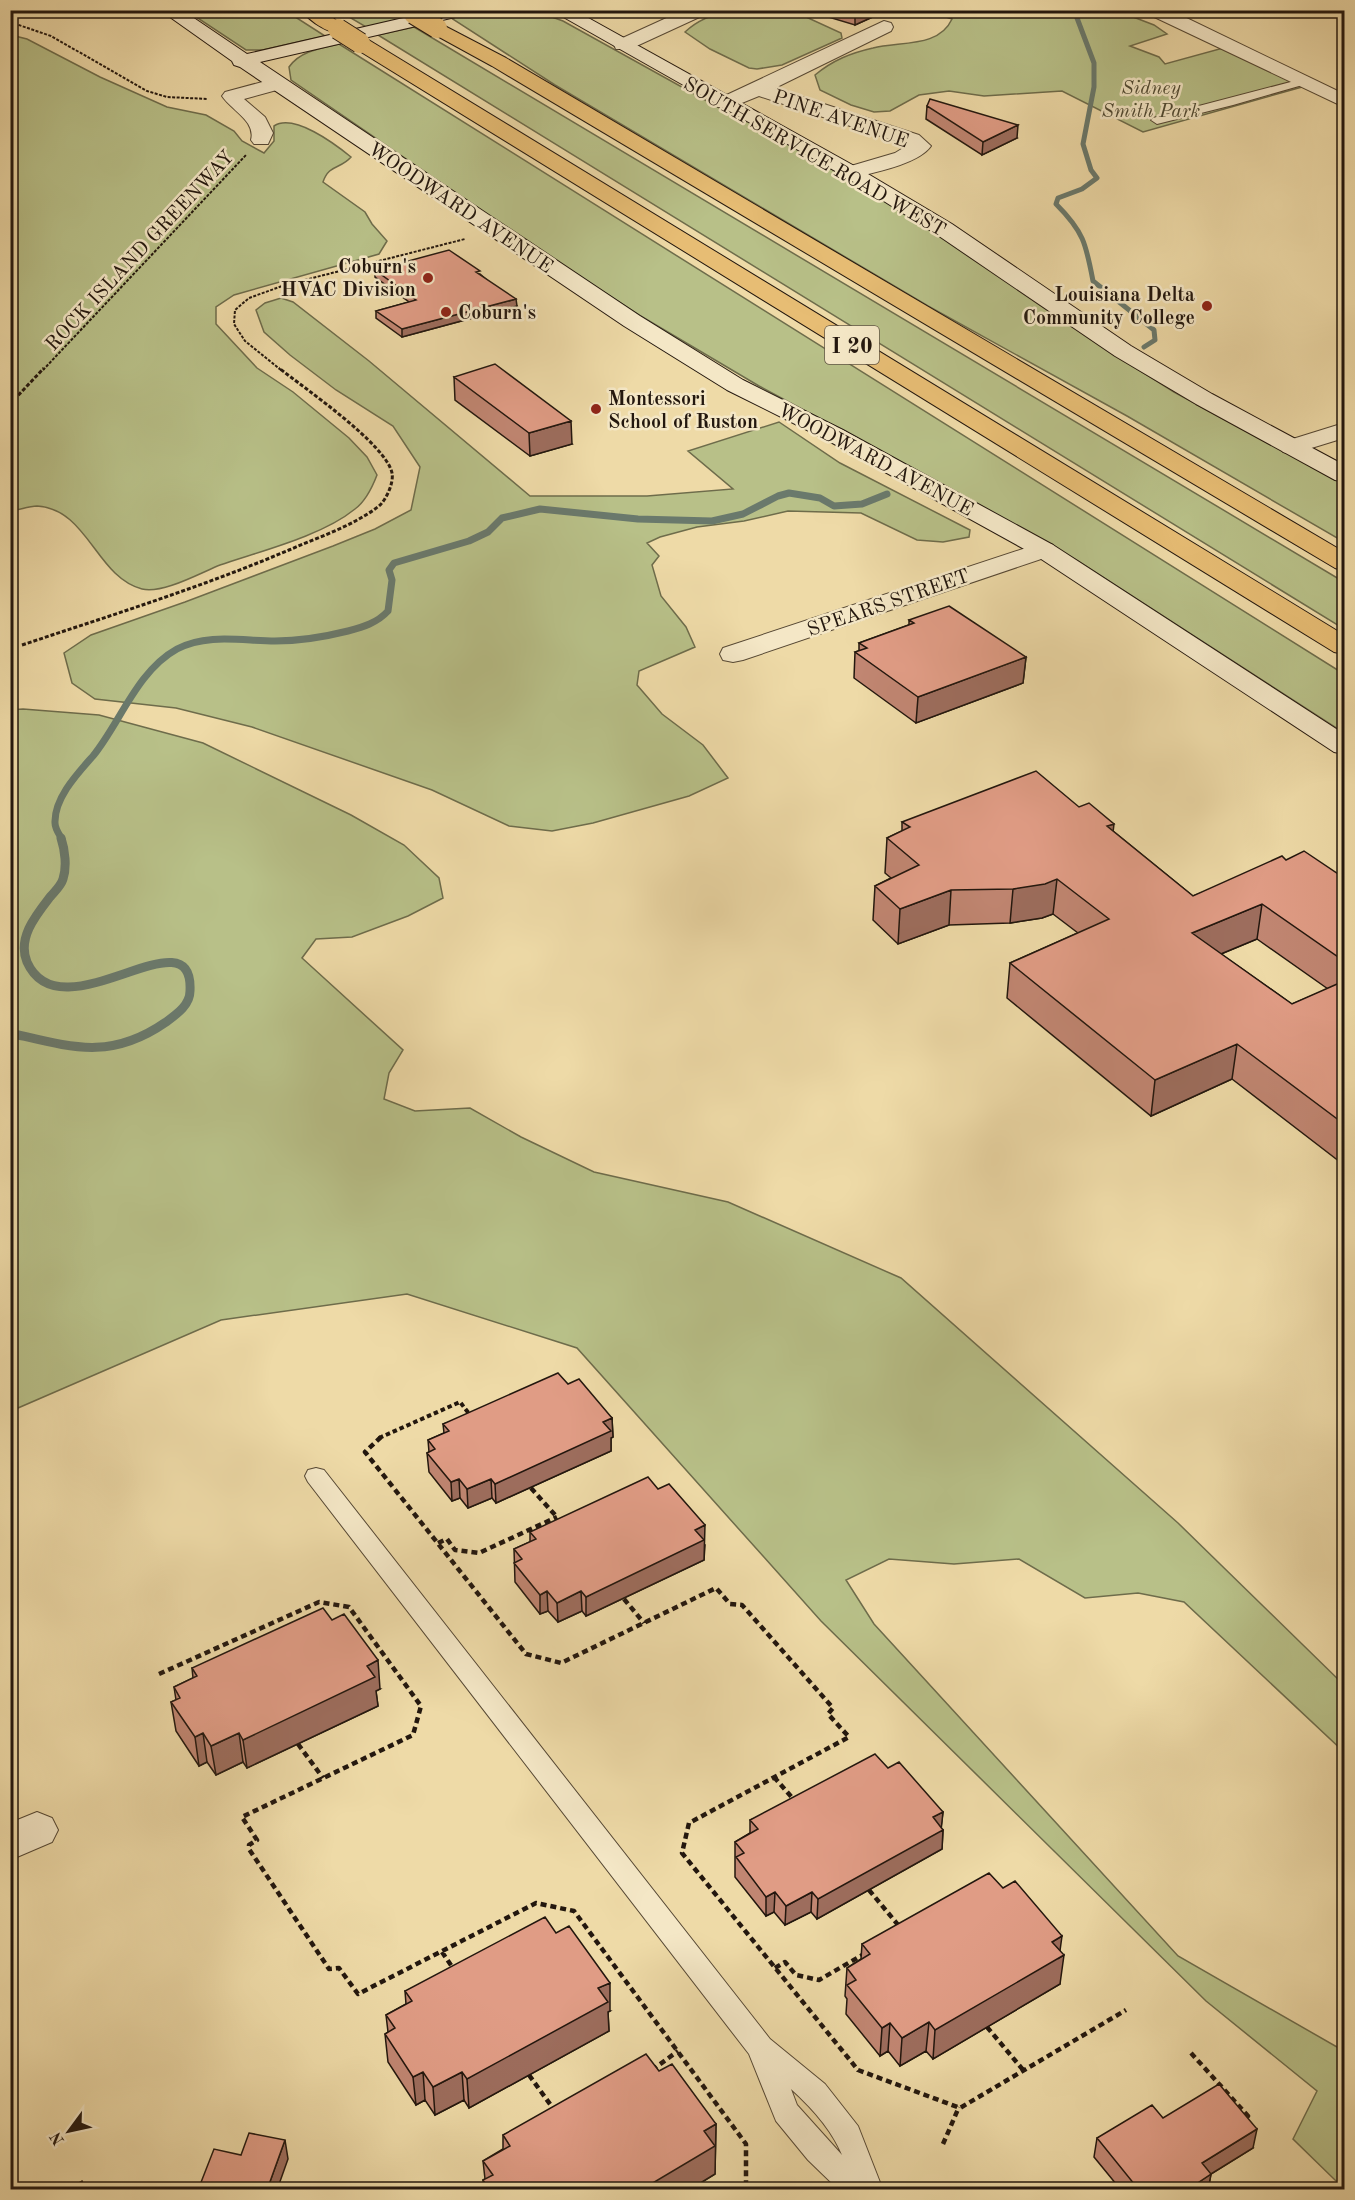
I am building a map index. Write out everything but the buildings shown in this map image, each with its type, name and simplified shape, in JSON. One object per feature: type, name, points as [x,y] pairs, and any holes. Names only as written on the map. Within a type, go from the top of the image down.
[{"type":"highway","name":"I 20","points":[[310,10],[360,43],[1344,646]]},
{"type":"highway","name":"I 20","points":[[411,12],[451,17],[550,92],[1344,563]]},
{"type":"main road","name":"WOODWARD AVENUE","points":[[169,10],[241,61],[632,321],[735,385],[835,435],[1044,550],[1344,746]]},
{"type":"main road","points":[[241,61],[451,17],[473,10]]},
{"type":"main road","points":[[623,45],[700,10]]},
{"type":"main road","points":[[1154,10],[1344,101]]},
{"type":"main road","name":"SOUTH SERVICE ROAD WEST","points":[[560,12],[851,172],[944,229],[1123,351],[1344,475]]},
{"type":"main road","points":[[725,103],[884,27]]},
{"type":"main road","points":[[261,140],[264,134],[261,123],[236,103],[232,96],[277,84],[276,69],[280,63],[310,45]]},
{"type":"main road","name":"PINE AVENUE","points":[[758,89],[912,139],[921,146],[902,157],[851,172]]},
{"type":"main road","points":[[1292,447],[1344,430]]},
{"type":"main road","name":"SPEARS STREET","points":[[733,654],[1044,550]]},
{"type":"lane","points":[[1157,120],[1229,103],[1302,82]]},
{"type":"lane","points":[[316,1476],[759,2047],[815,2093],[848,2135],[869,2190]]},
{"type":"lane","points":[[759,2047],[786,2112],[818,2151],[859,2190]]},
{"type":"path","points":[[10,22],[51,36],[147,91],[167,97],[187,99],[232,96]]},
{"type":"path","name":"ROCK ISLAND GREENWAY","points":[[10,404],[261,140]]},
{"type":"path","points":[[22,645],[148,603],[257,562],[352,523],[381,504],[391,484],[392,473],[384,456],[353,426],[245,341],[234,324],[235,310],[249,298],[285,285],[498,232]]},
{"type":"path","points":[[474,1419],[460,1402],[380,1437],[365,1452],[526,1654],[561,1663],[716,1588],[730,1604],[741,1605],[833,1708],[828,1714],[849,1737],[689,1823],[682,1853],[858,2070],[959,2107]]},
{"type":"path","points":[[531,1488],[564,1525]]},
{"type":"path","points":[[438,1543],[447,1539],[456,1550],[479,1553],[557,1517]]},
{"type":"path","points":[[624,1599],[644,1623]]},
{"type":"path","points":[[159,1674],[319,1602],[348,1607],[421,1706],[413,1735],[242,1817],[256,1840],[249,1845],[249,1849],[328,1969],[339,1968],[358,1994],[536,1903],[574,1911],[746,2144],[746,2190]]},
{"type":"path","points":[[230,1642],[236,1652]]},
{"type":"path","points":[[298,1744],[323,1778]]},
{"type":"path","points":[[774,1777],[796,1803]]},
{"type":"path","points":[[869,1890],[904,1931]]},
{"type":"path","points":[[442,1952],[461,1979]]},
{"type":"path","points":[[775,1968],[785,1962],[796,1975],[819,1980],[866,1953]]},
{"type":"path","points":[[943,2144],[959,2107],[1126,2010]]},
{"type":"path","points":[[987,2027],[1023,2071]]},
{"type":"path","points":[[650,2071],[678,2051]]},
{"type":"path","points":[[1191,2053],[1248,2116],[1241,2121]]},
{"type":"path","points":[[529,2075],[558,2116]]},
{"type":"green space","points":[[750,10],[793,11],[841,33],[842,38],[782,65],[757,69],[749,68],[710,49],[685,32],[697,23],[722,13]]},
{"type":"green space","name":"Sidney Smith Park","points":[[1115,10],[1154,25],[1167,34],[1130,46],[1159,57],[1165,64],[1223,48],[1302,87],[1143,132],[1062,91],[984,96],[949,91],[919,95],[890,111],[874,112],[851,105],[820,90],[815,75],[835,61],[857,52],[918,42],[938,35],[952,19],[928,11]]},
{"type":"green space","points":[[187,11],[286,11],[325,36],[263,50],[246,50]]},
{"type":"green space","points":[[339,11],[389,11],[401,19],[366,27]]},
{"type":"green space","points":[[484,11],[535,11],[563,21],[743,121],[750,122],[916,218],[1174,392],[1344,484],[1344,542],[1127,416],[928,306],[555,85],[451,18],[467,15],[482,16]]},
{"type":"green space","points":[[414,27],[1344,582],[1344,629],[378,35]]},
{"type":"green space","points":[[11,35],[27,39],[100,77],[167,107],[206,115],[234,131],[242,141],[264,153],[274,141],[274,126],[282,123],[303,127],[314,132],[351,157],[328,172],[323,182],[365,212],[387,241],[379,254],[234,295],[216,307],[216,324],[257,368],[293,392],[349,438],[367,457],[377,475],[375,480],[362,502],[341,519],[309,535],[220,565],[171,586],[151,590],[126,582],[113,571],[81,530],[54,510],[37,506],[11,511]]},
{"type":"green space","points":[[339,44],[1344,674],[1344,733],[1078,561],[955,491],[759,386],[639,315],[539,250],[291,80],[289,67],[299,57],[311,51]]},
{"type":"green space","points":[[281,298],[293,302],[369,361],[530,496],[647,496],[733,489],[688,451],[779,422],[840,463],[970,530],[969,537],[943,542],[917,540],[861,513],[788,511],[744,521],[697,527],[647,543],[659,556],[652,565],[661,596],[686,627],[695,647],[639,671],[637,685],[662,714],[703,745],[728,778],[689,796],[593,823],[552,831],[509,826],[432,790],[252,727],[176,708],[95,699],[72,683],[64,653],[91,635],[333,546],[375,529],[411,510],[420,467],[393,426],[336,390],[264,332],[256,310],[265,303]]},
{"type":"green space","points":[[10,710],[99,715],[203,743],[351,815],[404,845],[439,878],[443,898],[408,916],[352,937],[316,939],[302,958],[403,1050],[389,1073],[384,1099],[415,1111],[470,1108],[521,1137],[594,1172],[728,1202],[901,1278],[1178,1523],[1344,1685],[1344,1752],[1184,1602],[1138,1593],[1085,1598],[1019,1559],[954,1564],[889,1559],[846,1580],[874,1624],[1178,1956],[1344,2051],[1344,2185],[1336,2181],[1293,2139],[1317,2091],[1206,2001],[821,1621],[577,1348],[407,1294],[221,1320],[11,1411]]},
{"type":"waterway","points":[[1074,10],[1094,63],[1094,87],[1083,144],[1091,170],[1097,178],[1082,189],[1058,198],[1056,204],[1073,223],[1082,239],[1093,281],[1154,330],[1155,340],[1144,347]]},
{"type":"waterway","points":[[62,839],[55,823],[56,814],[58,804],[68,786],[103,743],[130,698],[151,670],[177,649],[213,639],[275,641],[321,637],[364,626],[379,619],[388,611],[392,580],[389,570],[394,563],[469,541],[488,532],[502,518],[540,509],[638,519],[712,521],[743,514],[778,496],[789,493],[820,498],[834,506],[862,504],[887,494]]},
{"type":"waterway","points":[[10,1033],[71,1046],[108,1046],[127,1042],[146,1034],[174,1016],[188,1001],[190,991],[186,969],[171,963],[149,966],[95,983],[67,987],[44,982],[27,962],[24,944],[26,936],[39,911],[63,879],[65,858],[61,838]]},
{"type":"place","name":"Coburn's HVAC Division","points":[[428,278]]},
{"type":"place","name":"Louisiana Delta Community College","points":[[1207,306]]},
{"type":"place","name":"Coburn's","points":[[446,312]]},
{"type":"place","name":"Montessori School of Ruston","points":[[596,409]]}]
